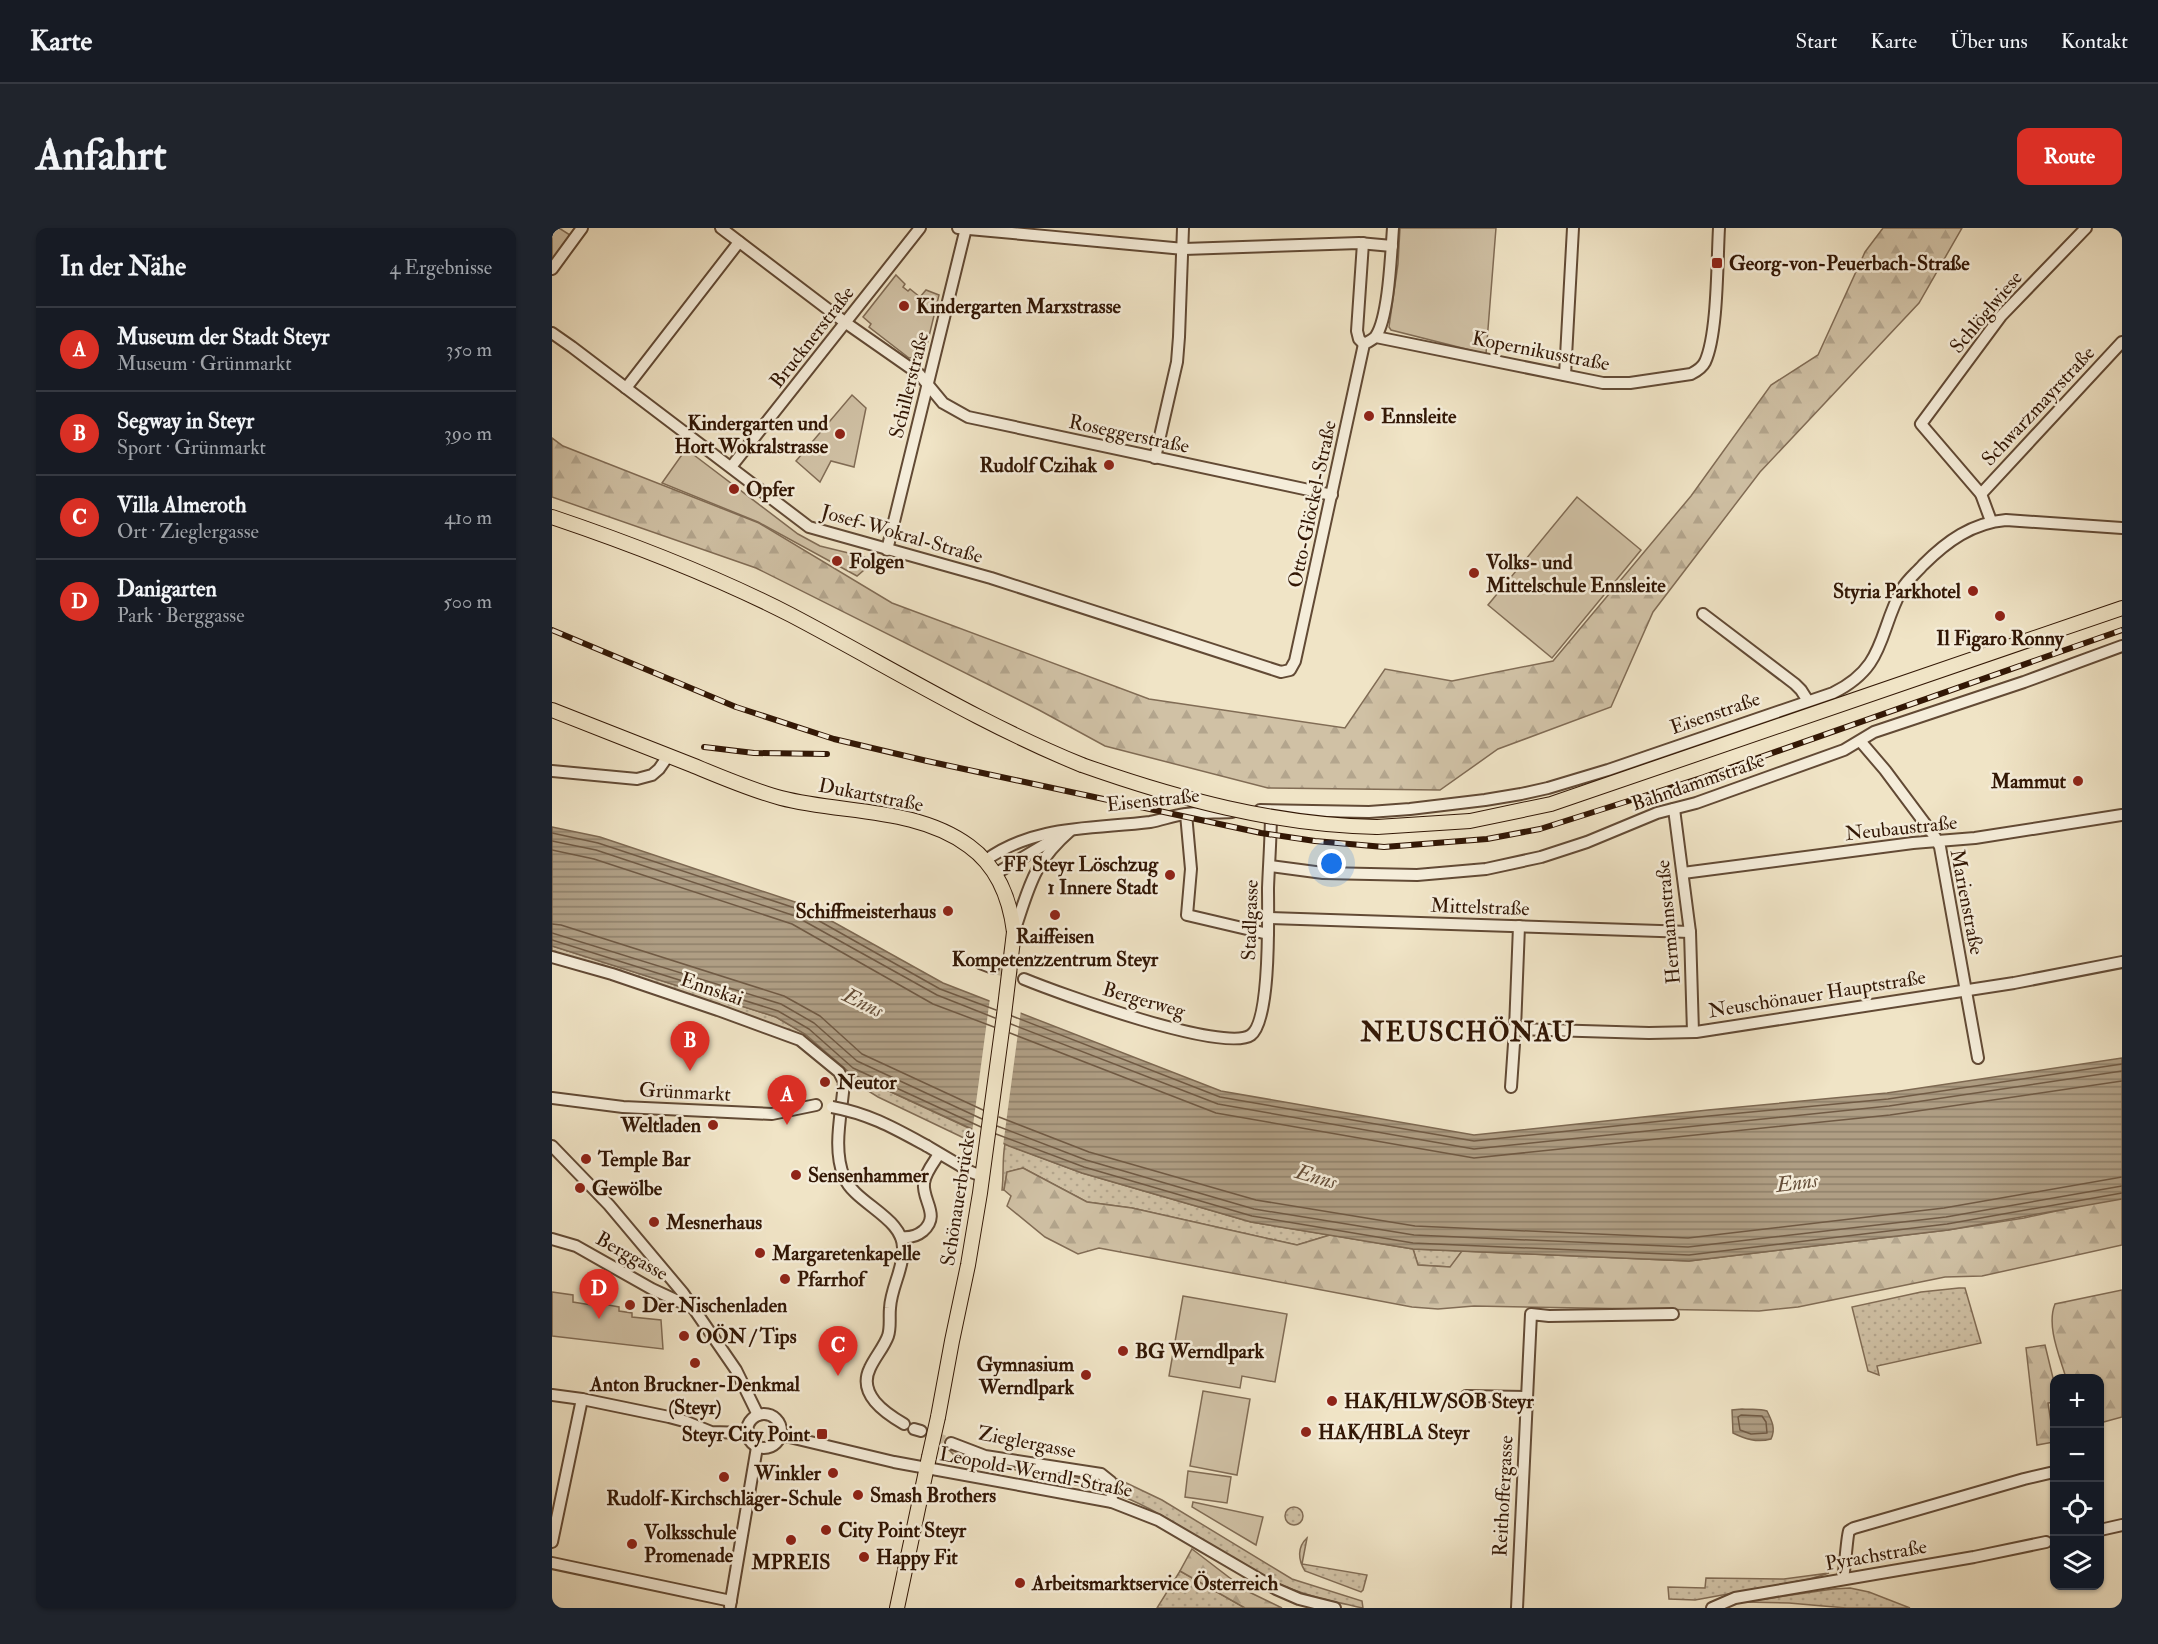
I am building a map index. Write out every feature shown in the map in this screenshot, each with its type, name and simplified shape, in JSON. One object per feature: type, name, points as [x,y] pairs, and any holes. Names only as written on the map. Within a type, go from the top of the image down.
[{"type":"main road","name":"Eisenstraße","points":[[552,517],[628,542],[675,561],[792,615],[975,715],[1030,743],[1082,765],[1164,792],[1254,814],[1317,824],[1377,827],[1470,821],[1551,804],[2122,608]]},
{"type":"main road","points":[[552,526],[558,528],[578,526]]},
{"type":"main road","name":"Dukartstraße","points":[[552,710],[781,798],[881,814],[933,827],[959,839],[986,860],[995,874],[1008,901],[1014,932]]},
{"type":"main road","name":"Schönauerbrücke","points":[[897,1608],[968,1265],[1014,932]]},
{"type":"street","name":"Roseggerstraße","points":[[721,228],[846,323],[919,374],[943,403],[968,417],[1332,495]]},
{"type":"street","name":"Brucknerstraße","points":[[731,467],[920,228]]},
{"type":"street","points":[[963,228],[1184,249],[1363,243],[1392,246]]},
{"type":"street","name":"Schillerstraße","points":[[887,550],[928,386],[963,228]]},
{"type":"street","points":[[1155,458],[1176,362],[1184,249],[1183,228]]},
{"type":"street","points":[[1364,344],[1376,337],[1385,307],[1392,228]]},
{"type":"street","points":[[1565,375],[1573,228]]},
{"type":"street","name":"Kopernikusstraße","points":[[1376,337],[1610,383],[1630,383],[1680,376],[1699,370],[1704,364],[1711,341],[1719,228]]},
{"type":"street","name":"Schlöglwiese","points":[[1981,494],[1922,424],[2001,316],[2086,228]]},
{"type":"street","points":[[552,269],[576,230]]},
{"type":"street","points":[[626,388],[739,242]]},
{"type":"street","name":"Otto-Glöckel-Straße","points":[[1290,670],[1295,661],[1364,344],[1359,339],[1357,331],[1363,243]]},
{"type":"street","name":"Josef-Wokral-Straße","points":[[552,333],[809,527],[991,578],[1248,663],[1281,672],[1290,670]]},
{"type":"street","name":"Schwarzmayrstraße","points":[[1981,494],[2122,342]]},
{"type":"street","points":[[1981,494],[1991,521]]},
{"type":"street","name":"Eisenstraße","points":[[986,860],[1003,849],[1038,835],[1152,821],[1186,814],[1271,810],[1369,812],[1485,800],[1548,788],[1808,702],[1833,693],[1855,680],[1878,652],[1908,580],[1949,541],[1963,532],[1991,521],[2122,528]]},
{"type":"street","points":[[1703,614],[1795,684],[1808,702]]},
{"type":"street","name":"Bahndammstraße","points":[[1270,866],[1323,873],[1394,876],[1440,874],[1514,864],[1568,849],[1657,813],[1844,750],[1861,742],[1874,732],[2024,682],[2122,646]]},
{"type":"street","name":"Marienstraße","points":[[1861,742],[1885,770],[1937,842],[1942,854],[1978,1058]]},
{"type":"street","points":[[552,771],[637,780],[652,775],[660,769],[668,756]]},
{"type":"street","name":"Hermannstraße","points":[[1674,809],[1690,932],[1692,1032]]},
{"type":"street","name":"Stadlgasse","points":[[1256,1031],[1264,1001],[1269,918],[1271,810]]},
{"type":"street","points":[[1186,814],[1191,868],[1187,915],[1268,934]]},
{"type":"street","name":"Neubaustraße","points":[[1683,873],[1912,843],[1975,838],[2122,815]]},
{"type":"street","points":[[1014,932],[1037,867],[1053,846],[1071,830]]},
{"type":"street","name":"Eisenstraße","points":[[995,874],[1071,830]]},
{"type":"street","name":"Mittelstraße","points":[[1269,918],[1690,932]]},
{"type":"street","points":[[1511,1087],[1519,926]]},
{"type":"street","name":"Ennskai","points":[[552,957],[708,1006],[800,1040],[839,1072],[844,1082],[839,1150],[845,1179],[859,1196],[876,1209],[902,1237]]},
{"type":"street","name":"Neuschönauer Hauptstraße","points":[[1515,1029],[1692,1032],[2014,983],[2122,962]]},
{"type":"street","points":[[980,963],[993,968]]},
{"type":"street","name":"Bergerweg","points":[[1024,979],[1080,1001],[1194,1033],[1238,1040],[1256,1031]]},
{"type":"street","name":"Grünmarkt","points":[[552,1098],[623,1107],[772,1114],[816,1105]]},
{"type":"street","points":[[832,1107],[880,1120],[982,1176]]},
{"type":"street","points":[[552,1146],[609,1205],[684,1293],[736,1370],[758,1415]]},
{"type":"street","points":[[913,1428],[881,1410],[874,1402],[867,1380],[869,1369],[888,1335],[891,1296],[903,1258],[902,1237],[916,1236],[931,1221],[932,1212],[924,1184],[925,1176],[939,1154]]},
{"type":"street","name":"Berggasse","points":[[552,1239],[576,1246],[652,1289],[693,1308]]},
{"type":"street","name":"Reithoffergasse","points":[[1517,1608],[1531,1314],[1549,1316],[1672,1314]]},
{"type":"street","points":[[552,1395],[677,1419],[711,1432],[747,1433]]},
{"type":"street","points":[[1466,1396],[1527,1397]]},
{"type":"street","points":[[552,1542],[582,1399]]},
{"type":"street","points":[[765,1414],[775,1417],[780,1423],[781,1435],[771,1447],[757,1447],[751,1443],[747,1433],[749,1422],[758,1415],[765,1414]]},
{"type":"street","name":"Leopold-Werndl-Straße","points":[[781,1435],[1112,1502],[1158,1520],[1276,1589],[1308,1602],[1335,1608]]},
{"type":"street","name":"Zieglergasse","points":[[951,1443],[985,1456],[1101,1474],[1111,1482],[1112,1502]]},
{"type":"street","points":[[552,1563],[730,1605],[757,1447]]},
{"type":"street","points":[[1843,1578],[1848,1537],[1854,1528],[2050,1473]]},
{"type":"street","points":[[2104,1529],[2122,1525]]},
{"type":"street","name":"Pyrachstraße","points":[[1712,1608],[1735,1598],[1974,1557],[2046,1542]]},
{"type":"green space","points":[[552,228],[559,228],[570,235],[552,260]]},
{"type":"green space","points":[[1400,228],[1496,228],[1486,354],[1391,330],[1389,327],[1398,264]]},
{"type":"green space","points":[[1883,228],[1962,228],[1919,303],[1760,472],[1653,612],[1611,707],[1498,749],[1440,790],[1268,788],[1105,746],[1039,710],[756,568],[552,497],[552,438],[563,446],[759,523],[892,603],[1149,699],[1345,728],[1385,669],[1452,681],[1553,661],[1691,496],[1771,385],[1818,355],[1865,252]]},
{"type":"green space","name":"Kindergarten Marxstrasse","points":[[896,275],[905,284],[903,287],[908,291],[910,289],[920,297],[926,290],[939,295],[924,357],[909,358],[869,327],[871,324],[863,317]]},
{"type":"green space","name":"Kindergarten und Hort Wokralstrasse","points":[[852,395],[866,408],[854,467],[831,461],[820,482],[796,461]]},
{"type":"green space","points":[[686,449],[798,534],[820,546],[869,558],[864,570],[857,576],[758,522],[662,483]]},
{"type":"green space","points":[[1577,497],[1641,550],[1552,658],[1488,605]]},
{"type":"green space","points":[[552,946],[776,1017],[805,1036],[552,952]]},
{"type":"green space","points":[[850,1073],[973,1130],[966,1139],[878,1097],[865,1089]]},
{"type":"green space","points":[[1005,1144],[1082,1173],[1251,1222],[1330,1235],[1297,1245],[1132,1208],[1087,1202],[1023,1168],[1007,1172],[1004,1190],[1002,1190]]},
{"type":"green space","points":[[1023,1168],[1087,1202],[1132,1208],[1297,1245],[1330,1235],[1413,1249],[1418,1265],[1450,1267],[1462,1251],[1689,1261],[1948,1230],[2024,1218],[2122,1197],[2122,1245],[1982,1276],[1945,1277],[1798,1307],[1759,1311],[1474,1306],[1438,1309],[1412,1307],[1099,1248],[1078,1254],[1045,1237],[1007,1206],[1011,1196],[1004,1190],[1007,1172]]},
{"type":"green space","points":[[1413,1249],[1462,1251],[1451,1267],[1418,1265]]},
{"type":"green space","points":[[1965,1288],[1981,1343],[1877,1366],[1879,1375],[1868,1371],[1852,1307],[1921,1292]]},
{"type":"green space","points":[[2122,1290],[2122,1417],[2104,1422],[2104,1374],[2065,1374],[2053,1332],[2055,1304]]},
{"type":"green space","points":[[552,1292],[573,1295],[573,1302],[591,1305],[592,1292],[611,1294],[608,1305],[619,1307],[619,1311],[632,1313],[632,1317],[661,1320],[663,1349],[552,1336]]},
{"type":"green space","points":[[1183,1296],[1287,1314],[1275,1382],[1242,1376],[1240,1388],[1169,1376]]},
{"type":"green space","points":[[2045,1345],[2052,1374],[2050,1374],[2050,1403],[2048,1403],[2050,1443],[2037,1445],[2026,1348]]},
{"type":"green space","points":[[1203,1391],[1250,1399],[1237,1475],[1190,1466]]},
{"type":"green space","points":[[948,1449],[980,1460],[1007,1464],[1051,1477],[1094,1479],[1101,1481],[1104,1489],[1100,1491],[1012,1469],[959,1460]]},
{"type":"green space","points":[[1188,1471],[1231,1477],[1227,1503],[1185,1497]]},
{"type":"green space","points":[[1118,1479],[1162,1500],[1292,1579],[1362,1601],[1363,1608],[1304,1594],[1252,1570],[1158,1514],[1119,1495]]},
{"type":"green space","points":[[1193,1502],[1263,1517],[1256,1545],[1192,1507]]},
{"type":"green space","points":[[1294,1507],[1300,1510],[1303,1516],[1300,1522],[1294,1525],[1288,1522],[1285,1516],[1288,1510]]},
{"type":"green space","points":[[1307,1538],[1302,1564],[1367,1575],[1363,1590],[1361,1592],[1305,1571],[1301,1562],[1300,1554],[1301,1545]]},
{"type":"green space","points":[[1192,1549],[1247,1591],[1282,1608],[1245,1608],[1180,1571]]},
{"type":"green space","points":[[1180,1571],[1245,1608],[1157,1608]]},
{"type":"green space","points":[[1829,1573],[1810,1579],[1695,1600],[1669,1599],[1668,1587],[1705,1588],[1706,1578],[1784,1579]]},
{"type":"green space","points":[[1850,1588],[1869,1592],[1910,1608],[1846,1608],[1743,1602],[1833,1589]]},
{"type":"water","name":"Enns","points":[[552,827],[600,837],[801,904],[943,983],[1221,1091],[1474,1135],[1887,1093],[2122,1058],[2122,1199],[1948,1230],[1689,1261],[1413,1249],[1251,1222],[1082,1173],[1009,1146],[850,1073],[805,1034],[776,1017],[552,946]]},
{"type":"water","points":[[1732,1410],[1767,1411],[1773,1428],[1771,1439],[1751,1440],[1733,1433]]},
{"type":"pier","points":[[990,998],[1021,1010],[1003,1146],[972,1133]]},
{"type":"tunnel","points":[[993,968],[1024,979]]},
{"type":"tunnel","points":[[921,1431],[951,1443]]},
{"type":"railway","points":[[552,630],[736,707],[834,739],[1261,833],[1315,841],[1384,847],[1487,839],[1540,829],[1704,777],[2122,630]]},
{"type":"railway","points":[[704,747],[754,753],[827,754]]},
{"type":"place","name":"Georg-von-Peuerbach-Straße","points":[[1717,263]]},
{"type":"place","name":"Kindergarten Marxstrasse","points":[[904,306]]},
{"type":"place","name":"Ennsleite","points":[[1369,416]]},
{"type":"place","name":"Kindergarten und Hort Wokralstrasse","points":[[840,434]]},
{"type":"place","name":"Rudolf Czihak","points":[[1109,465]]},
{"type":"place","name":"Opfer","points":[[734,489]]},
{"type":"place","name":"Folgen","points":[[837,561]]},
{"type":"place","name":"Volks- und Mittelschule Ennsleite","points":[[1474,573]]},
{"type":"place","name":"Styria Parkhotel","points":[[1973,591]]},
{"type":"place","name":"Il Figaro Ronny","points":[[2000,616]]},
{"type":"place","name":"Mammut","points":[[2078,781]]},
{"type":"place","name":"FF Steyr Löschzug 1 Innere Stadt","points":[[1170,875]]},
{"type":"place","name":"Schiffmeisterhaus","points":[[948,911]]},
{"type":"place","name":"Raiffeisen Kompetenzzentrum Steyr","points":[[1055,915]]},
{"type":"place","name":"Segway in Steyr","points":[[690,1071]]},
{"type":"place","name":"Neutor","points":[[825,1082]]},
{"type":"place","name":"Weltladen","points":[[713,1125]]},
{"type":"place","name":"Museum der Stadt Steyr","points":[[787,1125]]},
{"type":"place","name":"Temple Bar","points":[[586,1159]]},
{"type":"place","name":"Sensenhammer","points":[[796,1175]]},
{"type":"place","name":"Gewölbe","points":[[580,1188]]},
{"type":"place","name":"Mesnerhaus","points":[[654,1222]]},
{"type":"place","name":"Margaretenkapelle","points":[[760,1253]]},
{"type":"place","name":"Pfarrhof","points":[[785,1279]]},
{"type":"place","name":"Der Nischenladen","points":[[630,1305]]},
{"type":"place","name":"Danigarten","points":[[599,1319]]},
{"type":"place","name":"OÖN / Tips","points":[[684,1336]]},
{"type":"place","name":"BG Werndlpark","points":[[1123,1351]]},
{"type":"place","name":"Anton Bruckner-Denkmal (Steyr)","points":[[695,1363]]},
{"type":"place","name":"Gymnasium Werndlpark","points":[[1086,1375]]},
{"type":"place","name":"Villa Almeroth","points":[[838,1376]]},
{"type":"place","name":"HAK/HLW/SOB Steyr","points":[[1332,1401]]},
{"type":"place","name":"HAK/HBLA Steyr","points":[[1306,1432]]},
{"type":"place","name":"Steyr City Point","points":[[822,1434]]},
{"type":"place","name":"Winkler","points":[[833,1473]]},
{"type":"place","name":"Rudolf-Kirchschläger-Schule","points":[[724,1477]]},
{"type":"place","name":"Smash Brothers","points":[[858,1495]]},
{"type":"place","name":"City Point Steyr","points":[[826,1530]]},
{"type":"place","name":"MPREIS","points":[[791,1540]]},
{"type":"place","name":"Volksschule Promenade","points":[[632,1544]]},
{"type":"place","name":"Happy Fit","points":[[864,1557]]},
{"type":"place","name":"Arbeitsmarktservice Österreich","points":[[1020,1583]]},
{"type":"district","name":"NEUSCHÖNAU","points":[[1468,1033]]}]
